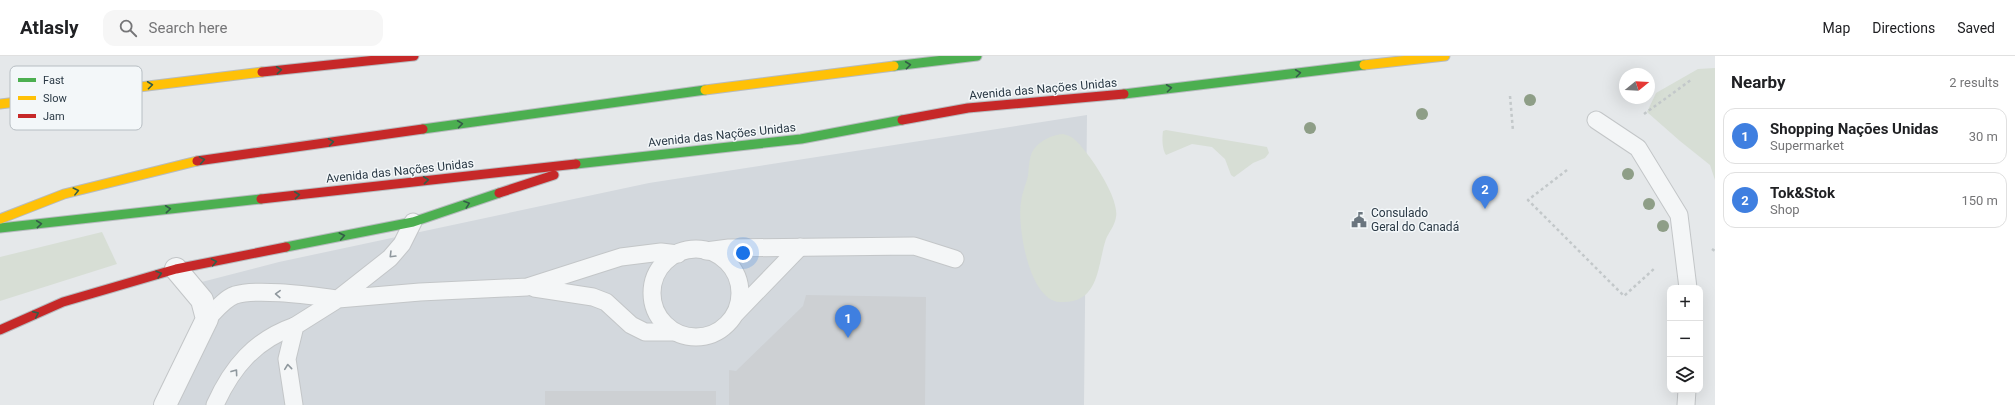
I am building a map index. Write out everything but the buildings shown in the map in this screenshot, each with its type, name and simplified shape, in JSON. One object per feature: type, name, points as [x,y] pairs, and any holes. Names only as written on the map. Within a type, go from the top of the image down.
[{"type":"highway","points":[[142,86],[414,56]]},
{"type":"highway","points":[[0,219],[64,194],[201,160],[620,101],[977,56]]},
{"type":"highway","name":"Avenida das Nações Unidas","points":[[0,228],[801,139],[968,108],[1130,92],[1445,56]]},
{"type":"highway","points":[[0,104],[10,103]]},
{"type":"highway","points":[[0,330],[63,302],[176,269],[413,222],[594,162]]},
{"type":"street","points":[[164,405],[207,319],[202,300],[176,269]]},
{"type":"lane","points":[[1596,120],[1638,148],[1679,215],[1688,285]]},
{"type":"lane","points":[[215,405],[223,388],[244,359],[260,343],[275,333],[295,326],[338,299],[390,258],[402,244],[413,222]]},
{"type":"lane","points":[[706,251],[729,248],[914,246],[954,259]]},
{"type":"lane","points":[[735,314],[739,300],[739,286],[735,273],[727,262],[714,253],[700,249],[685,250],[672,256],[661,266],[655,277],[652,288],[652,300],[656,311],[663,323],[674,332],[688,337],[702,337],[715,333],[727,325],[735,314],[800,247]]},
{"type":"lane","points":[[207,319],[223,302],[235,295],[259,294],[338,299],[420,292],[527,287],[554,280],[592,265],[621,257],[661,252],[678,254]]},
{"type":"lane","points":[[527,287],[593,298],[606,302],[631,325],[645,332],[674,332]]},
{"type":"lane","points":[[294,405],[287,359],[295,326]]},
{"type":"lane","points":[[1686,405],[1687,393]]},
{"type":"path","points":[[1644,114],[1691,80]]},
{"type":"path","points":[[1510,96],[1513,131]]},
{"type":"path","points":[[1567,170],[1528,200],[1624,296],[1655,268]]},
{"type":"shaded area","points":[[1715,68],[1715,180],[1710,165],[1647,112],[1651,104],[1655,104],[1656,93],[1698,69]]},
{"type":"shaded area","points":[[1087,115],[1084,405],[165,405],[207,319],[190,285],[279,262],[649,183]]},
{"type":"shaded area","points":[[1166,130],[1267,147],[1269,153],[1265,158],[1253,163],[1234,177],[1231,175],[1225,159],[1212,147],[1192,144],[1166,155],[1162,140],[1163,131]]},
{"type":"shaded area","points":[[1063,134],[1070,136],[1080,145],[1102,175],[1113,198],[1116,209],[1116,217],[1106,239],[1095,281],[1090,290],[1083,297],[1073,301],[1060,302],[1049,298],[1040,289],[1033,276],[1027,261],[1023,244],[1020,213],[1032,152],[1043,141]]},
{"type":"shaded area","points":[[102,232],[117,264],[0,301],[0,257]]},
{"type":"traffic: fast","points":[[894,66],[977,56]]},
{"type":"traffic: fast","points":[[1124,94],[1364,65]]},
{"type":"traffic: fast","points":[[423,129],[705,90]]},
{"type":"traffic: fast","points":[[576,164],[801,139],[902,120]]},
{"type":"traffic: fast","points":[[286,247],[413,222],[499,193]]},
{"type":"traffic: fast","points":[[0,228],[261,199]]},
{"type":"traffic: slow","points":[[1364,65],[1445,56]]},
{"type":"traffic: slow","points":[[705,90],[894,66]]},
{"type":"traffic: slow","points":[[142,87],[262,72]]},
{"type":"traffic: slow","points":[[0,104],[10,103]]},
{"type":"traffic: slow","points":[[0,219],[64,194],[197,161]]},
{"type":"traffic: jam","points":[[262,72],[414,56]]},
{"type":"traffic: jam","points":[[902,120],[968,108],[1124,94]]},
{"type":"traffic: jam","points":[[197,161],[423,129]]},
{"type":"traffic: jam","points":[[261,199],[576,164]]},
{"type":"traffic: jam","points":[[499,193],[554,175]]},
{"type":"traffic: jam","points":[[0,330],[63,302],[176,269],[286,247]]},
{"type":"place","name":"Tok&Stok","points":[[1485,209]]},
{"type":"place","name":"Consulado Geral do Canadá","points":[[1359,220]]},
{"type":"place","name":"Shopping Nações Unidas","points":[[848,338]]}]
